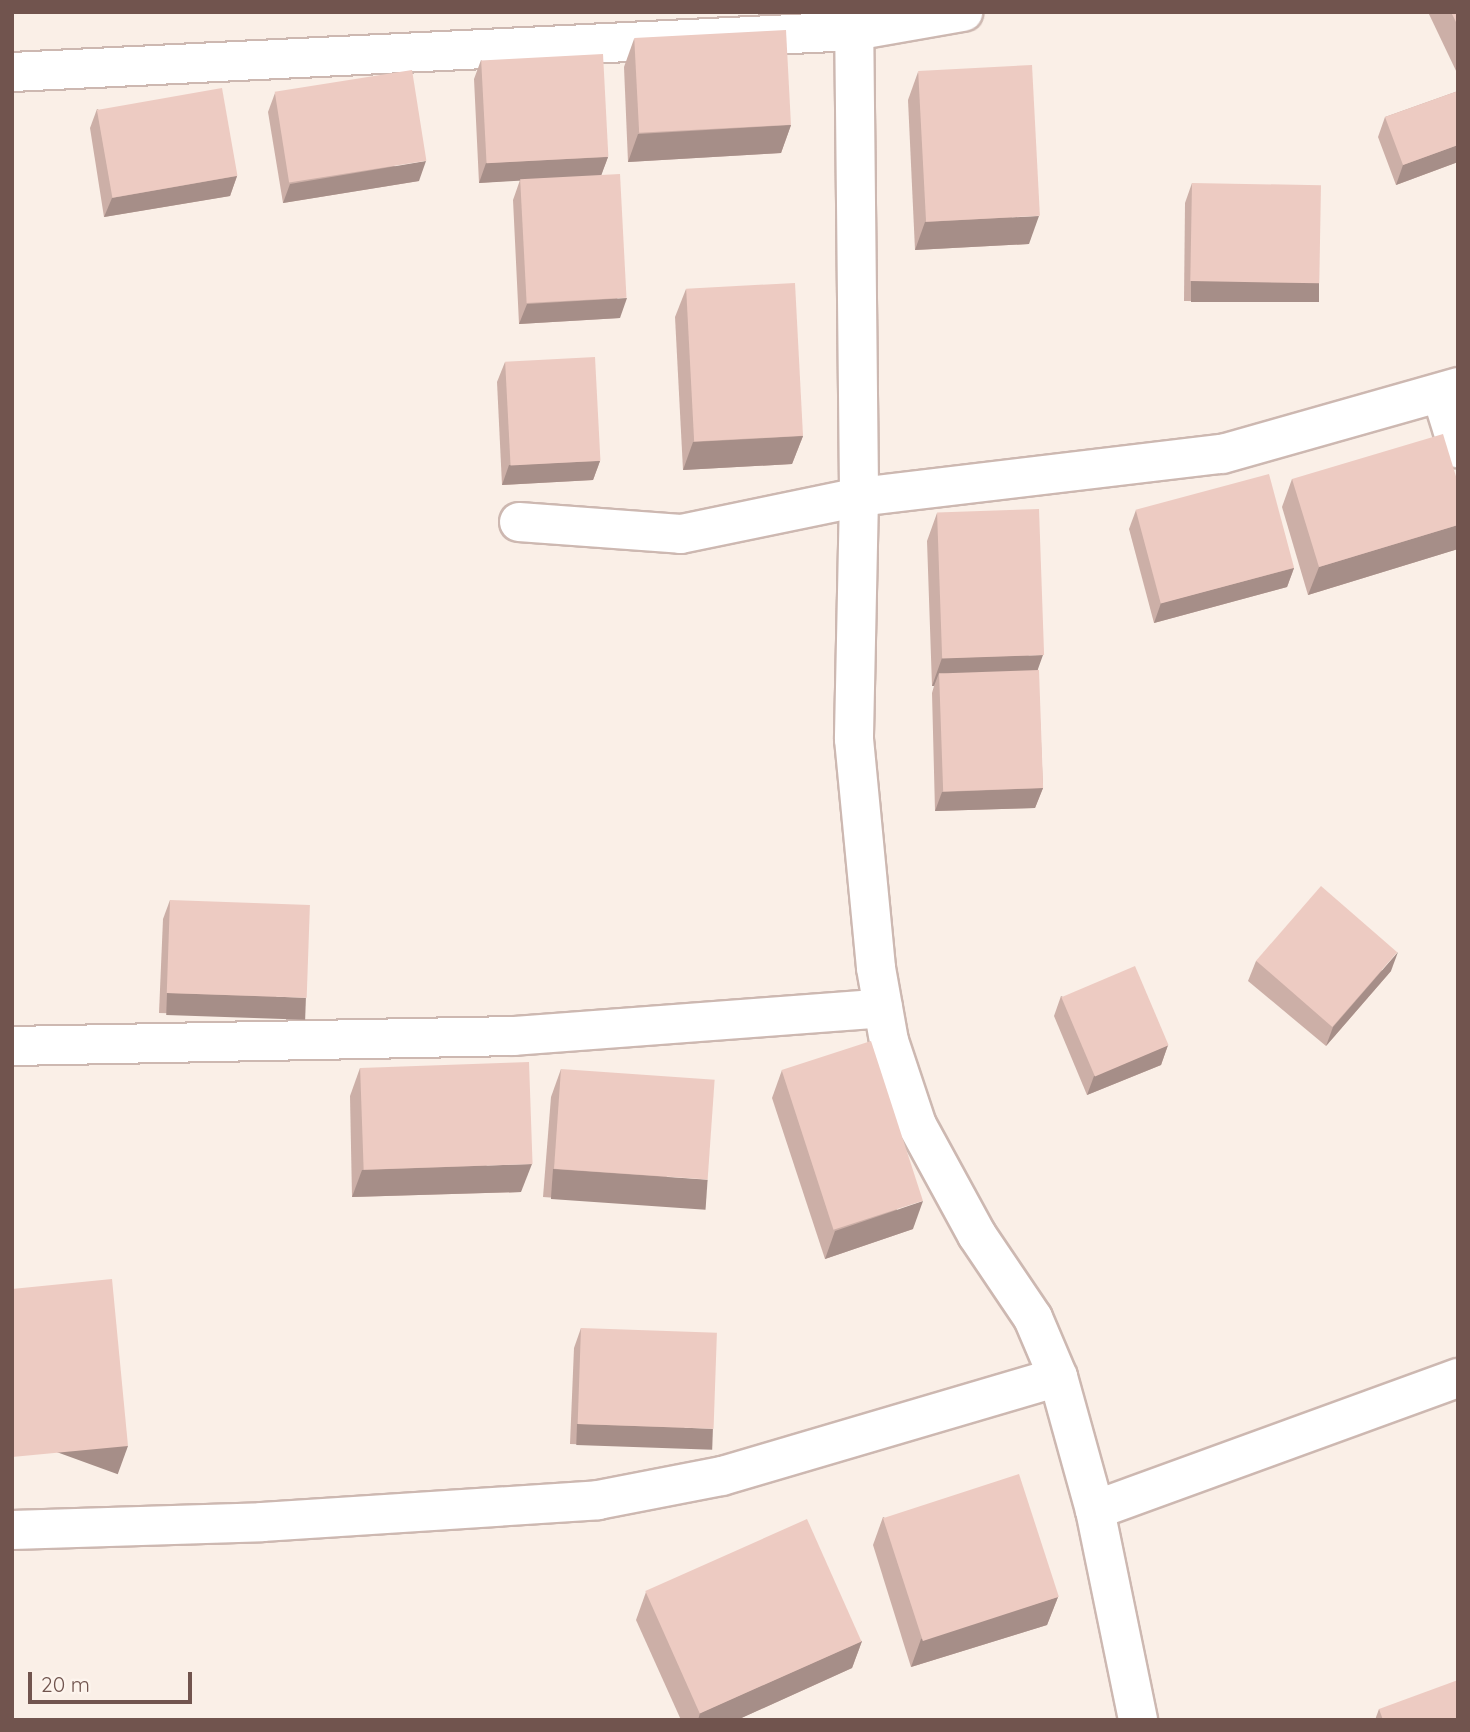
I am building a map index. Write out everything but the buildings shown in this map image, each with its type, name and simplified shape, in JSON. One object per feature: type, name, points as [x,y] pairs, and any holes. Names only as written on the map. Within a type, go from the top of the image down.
[{"type":"street","points":[[12,72],[854,21],[962,12]]},
{"type":"street","points":[[854,21],[859,498],[854,739],[883,1008],[889,1041],[923,1138],[976,1234],[1033,1318],[1058,1377],[1095,1510],[1138,1720]]},
{"type":"street","points":[[519,522],[681,534],[859,498],[1222,454],[1449,390],[1458,448]]},
{"type":"street","points":[[12,1046],[514,1036],[883,1008]]},
{"type":"street","points":[[12,1530],[262,1522],[598,1500],[722,1476],[1058,1377]]},
{"type":"street","points":[[1095,1510],[1458,1378]]}]
